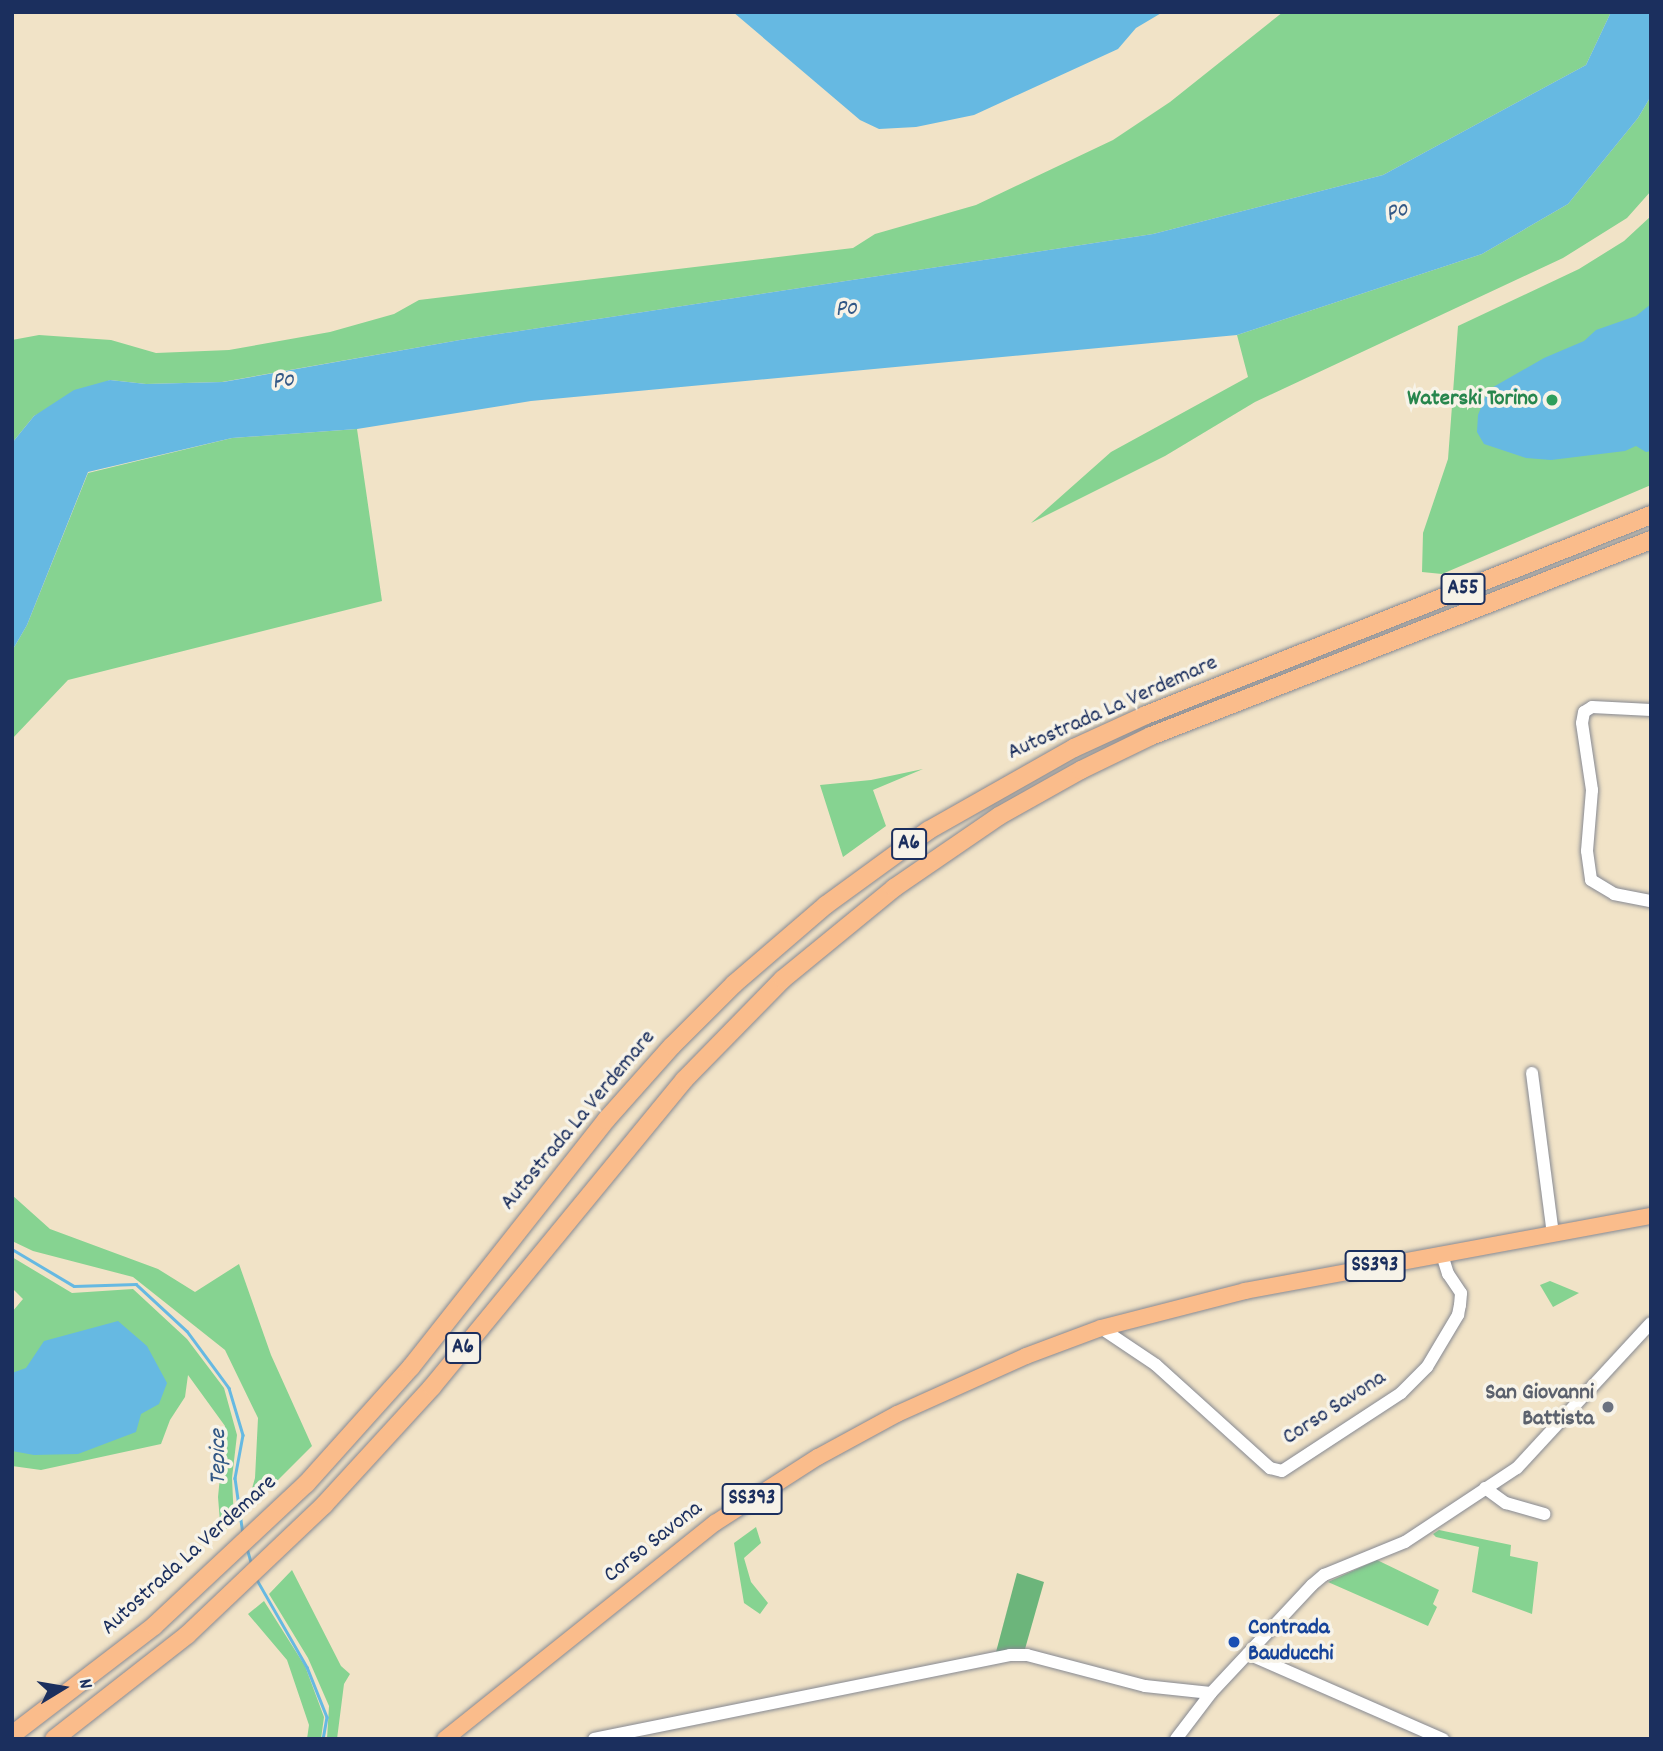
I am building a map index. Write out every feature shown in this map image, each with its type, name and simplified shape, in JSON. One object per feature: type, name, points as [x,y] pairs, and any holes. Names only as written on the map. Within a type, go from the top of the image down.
[{"type":"highway","name":"A55","points":[[1278,663],[1650,515]]},
{"type":"highway","name":"A55","points":[[1284,684],[1651,540]]},
{"type":"highway","name":"Autostrada La Verdemare","points":[[12,1735],[154,1626],[264,1525],[338,1450],[411,1367],[607,1120],[672,1046],[786,937],[825,905],[929,830],[1031,770],[1146,715],[1278,663]]},
{"type":"highway","name":"Autostrada La Verdemare","points":[[54,1739],[145,1669],[277,1553],[432,1387],[684,1080],[751,1009],[826,941],[941,854],[1040,792],[1151,736],[1284,684]]},
{"type":"main road","name":"Corso Savona","points":[[445,1739],[715,1523],[818,1457],[970,1380],[1101,1328],[1245,1291],[1651,1216]]},
{"type":"street","points":[[1651,710],[1592,707],[1584,712],[1582,723],[1592,790],[1587,851],[1591,880],[1614,894],[1651,901]]},
{"type":"street","points":[[1532,1073],[1553,1234]]},
{"type":"street","name":"Corso Savona","points":[[1101,1328],[1156,1365],[1270,1468],[1282,1471],[1401,1393],[1427,1367],[1458,1315],[1460,1305],[1461,1293],[1448,1274],[1442,1254]]},
{"type":"street","points":[[1176,1739],[1211,1693],[1290,1605],[1324,1574],[1405,1542],[1517,1468],[1651,1323]]},
{"type":"street","points":[[1485,1488],[1506,1503],[1544,1514]]},
{"type":"street","points":[[1248,1654],[1443,1739]]},
{"type":"street","points":[[594,1739],[1010,1655],[1027,1655],[1145,1686],[1211,1693]]},
{"type":"green space","points":[[1283,12],[1611,12],[1586,65],[1383,175],[1153,234],[460,340],[222,382],[146,384],[110,380],[34,416],[12,443],[12,340],[39,335],[111,340],[156,353],[229,350],[330,332],[394,314],[419,300],[853,248],[875,234],[976,205],[1113,140],[1170,102]]},
{"type":"green space","points":[[1651,96],[1651,191],[1627,218],[1563,258],[1255,402],[1165,456],[1031,523],[1111,452],[1248,377],[1237,335],[1482,254],[1568,204],[1638,118]]},
{"type":"green space","name":"Waterski Torino","points":[[1651,216],[1651,485],[1442,574],[1422,572],[1423,533],[1448,459],[1458,326],[1579,269],[1624,241]]},
{"type":"green space","points":[[357,429],[382,601],[68,680],[12,739],[12,651],[27,625],[88,473],[232,438]]},
{"type":"green space","points":[[923,769],[873,790],[886,826],[843,857],[820,785],[871,780]]},
{"type":"green space","points":[[12,1195],[50,1229],[158,1269],[195,1292],[239,1264],[271,1355],[312,1446],[245,1513],[255,1478],[258,1418],[225,1350],[133,1277],[33,1251],[12,1241]]},
{"type":"green space","points":[[12,1257],[72,1293],[133,1289],[187,1339],[224,1388],[237,1435],[232,1478],[234,1521],[221,1534],[218,1497],[225,1426],[188,1375],[185,1397],[170,1420],[161,1444],[41,1470],[12,1466],[12,1312],[23,1299],[12,1288]]},
{"type":"green space","points":[[1550,1281],[1579,1293],[1553,1307],[1540,1285]]},
{"type":"green space","points":[[756,1527],[761,1543],[744,1558],[751,1582],[768,1603],[760,1614],[744,1603],[734,1543]]},
{"type":"green space","points":[[1439,1530],[1511,1545],[1510,1556],[1538,1562],[1532,1614],[1472,1592],[1479,1547],[1436,1537],[1433,1534]]},
{"type":"green space","points":[[1377,1560],[1439,1590],[1433,1604],[1437,1607],[1428,1626],[1328,1582]]},
{"type":"green space","points":[[292,1570],[341,1666],[350,1674],[344,1684],[337,1739],[327,1739],[329,1706],[308,1658],[269,1594]]},
{"type":"green space","points":[[1017,1573],[1044,1582],[1025,1649],[996,1652]]},
{"type":"green space","points":[[264,1601],[305,1666],[324,1717],[321,1739],[307,1739],[309,1725],[287,1660],[248,1614]]},
{"type":"water","points":[[733,12],[1163,12],[1136,28],[1118,49],[974,115],[916,127],[879,129],[860,120]]},
{"type":"water","name":"Po","points":[[1611,12],[1651,12],[1651,96],[1638,118],[1568,204],[1482,254],[1237,335],[531,401],[357,429],[232,438],[88,472],[27,625],[12,651],[12,443],[34,416],[74,390],[110,380],[146,384],[223,382],[460,340],[1153,234],[1383,175],[1586,65]]},
{"type":"water","points":[[1651,304],[1651,451],[1646,452],[1636,446],[1625,451],[1551,460],[1526,458],[1484,444],[1477,432],[1478,415],[1488,390],[1544,358],[1584,341],[1596,330],[1636,316]]},
{"type":"water","points":[[118,1321],[147,1346],[167,1383],[159,1404],[141,1414],[136,1432],[78,1454],[34,1455],[12,1451],[12,1373],[26,1368],[44,1341]]},
{"type":"waterway","name":"Tepice","points":[[12,1249],[74,1286],[136,1284],[187,1331],[229,1388],[243,1435],[235,1478],[243,1534]]},
{"type":"waterway","name":"Tepice","points":[[247,1548],[252,1565]]},
{"type":"waterway","name":"Tepice","points":[[256,1578],[307,1667],[327,1717],[323,1739]]},
{"type":"place","name":"Waterski Torino","points":[[1552,400]]},
{"type":"place","name":"San Giovanni Battista","points":[[1608,1407]]},
{"type":"place","name":"Contrada Bauducchi","points":[[1234,1642]]}]
